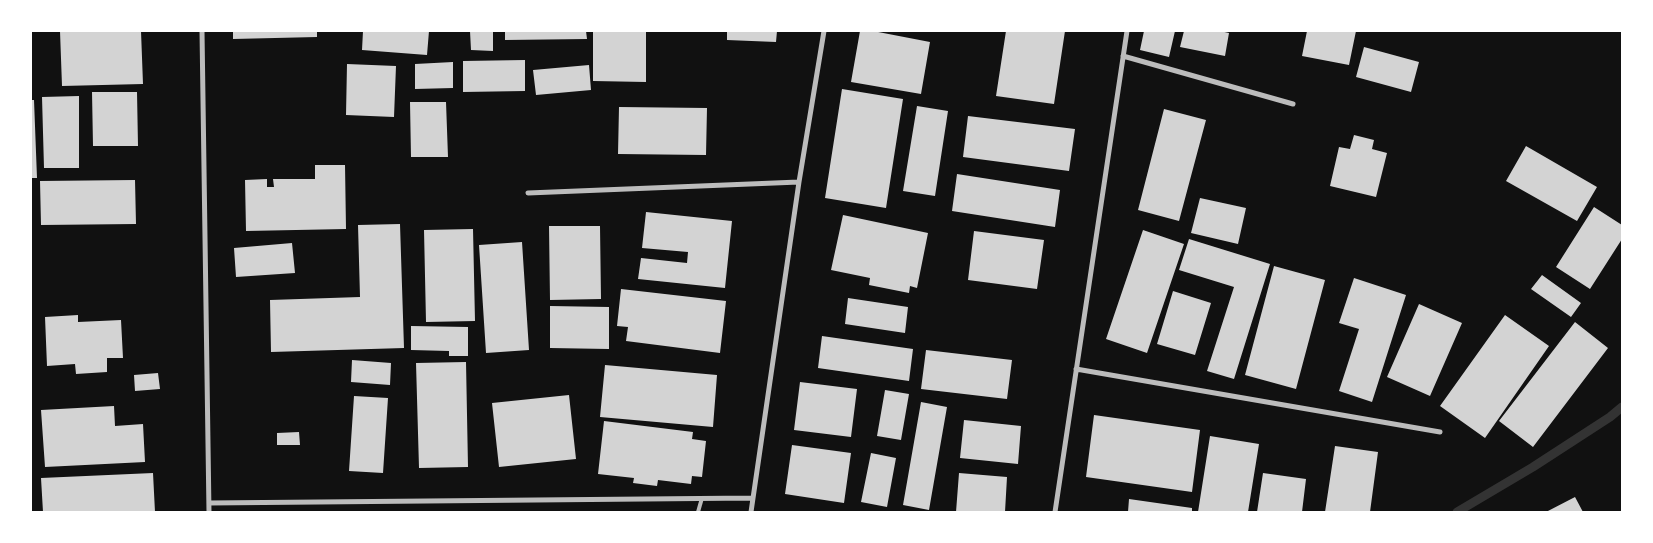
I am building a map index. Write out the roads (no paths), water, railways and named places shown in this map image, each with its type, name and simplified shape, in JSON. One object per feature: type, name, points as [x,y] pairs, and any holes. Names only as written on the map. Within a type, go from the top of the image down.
[{"type":"street","points":[[202,31],[209,512]]},
{"type":"street","points":[[751,512],[799,182],[824,31]]},
{"type":"street","points":[[1055,512],[1127,31]]},
{"type":"street","points":[[1123,56],[1293,104]]},
{"type":"street","points":[[528,193],[799,182]]},
{"type":"street","points":[[1076,369],[1440,432]]},
{"type":"street","points":[[209,503],[753,498]]},
{"type":"lane","points":[[698,512],[702,498]]},
{"type":"waterway","points":[[1457,512],[1533,467],[1610,417],[1622,407]]}]
